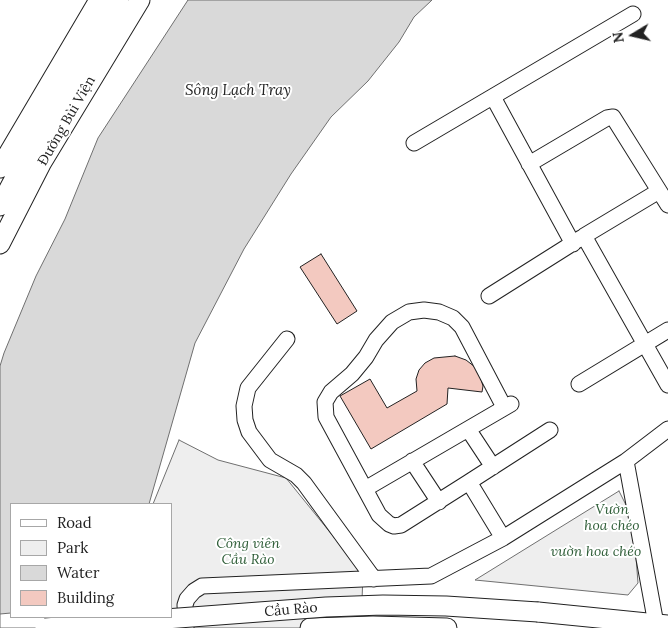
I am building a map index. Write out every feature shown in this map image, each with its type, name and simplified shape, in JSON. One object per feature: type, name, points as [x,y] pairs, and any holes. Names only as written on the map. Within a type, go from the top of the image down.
[{"type":"main road","points":[[0,168],[99,0]]},
{"type":"main road","name":"Đường Bùi Viện","points":[[0,206],[28,153],[119,0]]},
{"type":"main road","name":"Đường Bùi Viện","points":[[0,244],[42,162],[140,0]]},
{"type":"main road","name":"Cầu Rào","points":[[45,628],[326,607],[383,605],[446,606],[538,612],[662,624]]},
{"type":"main road","name":"Cầu Rào","points":[[310,628],[372,626],[446,628]]},
{"type":"street","points":[[414,143],[633,14]]},
{"type":"street","points":[[493,97],[529,164],[645,344],[668,385]]},
{"type":"street","points":[[529,164],[607,118],[613,117],[668,205]]},
{"type":"street","points":[[489,296],[659,191]]},
{"type":"street","points":[[365,489],[508,405],[462,327],[453,318],[439,312],[424,310],[409,312],[392,322],[376,340],[366,357],[352,374],[331,392],[324,406],[326,417],[379,515],[394,526],[401,525],[550,430]]},
{"type":"street","points":[[579,384],[668,330]]},
{"type":"street","points":[[287,338],[248,388],[244,406],[249,432],[270,460],[296,475],[304,483],[374,579]]},
{"type":"street","points":[[468,428],[493,467]]},
{"type":"street","points":[[186,628],[185,605],[187,599],[202,586],[431,576],[503,538],[626,461],[668,429]]},
{"type":"street","points":[[412,461],[439,502]]},
{"type":"street","points":[[626,461],[662,624]]},
{"type":"street","points":[[469,482],[503,538]]},
{"type":"green space","name":"Công viên Cầu Rào","points":[[179,440],[218,460],[286,478],[363,573],[361,628],[116,628],[172,618],[172,503],[153,503]]},
{"type":"green space","name":"Vườn hoa chéo","points":[[619,491],[633,519],[638,583],[628,595],[475,580]]},
{"type":"water","name":"Sông Lạch Tray","points":[[188,0],[432,0],[414,17],[399,42],[368,81],[331,117],[291,174],[244,249],[195,343],[149,503],[10,503],[10,618],[0,628],[0,366],[36,276],[65,219],[98,138]]},
{"type":"pier","points":[[10,613],[10,618],[120,618],[119,628],[0,628],[0,614]]},
{"type":"building","points":[[321,254],[357,311],[337,324],[300,267]]},
{"type":"building","points":[[455,356],[466,360],[475,367],[483,386],[482,392],[448,388],[447,404],[371,449],[340,396],[370,379],[387,408],[417,391],[416,379],[419,370],[425,363],[434,358]]},
{"type":"park label","name":"vườn hoa chéo","points":[[596,552]]}]
